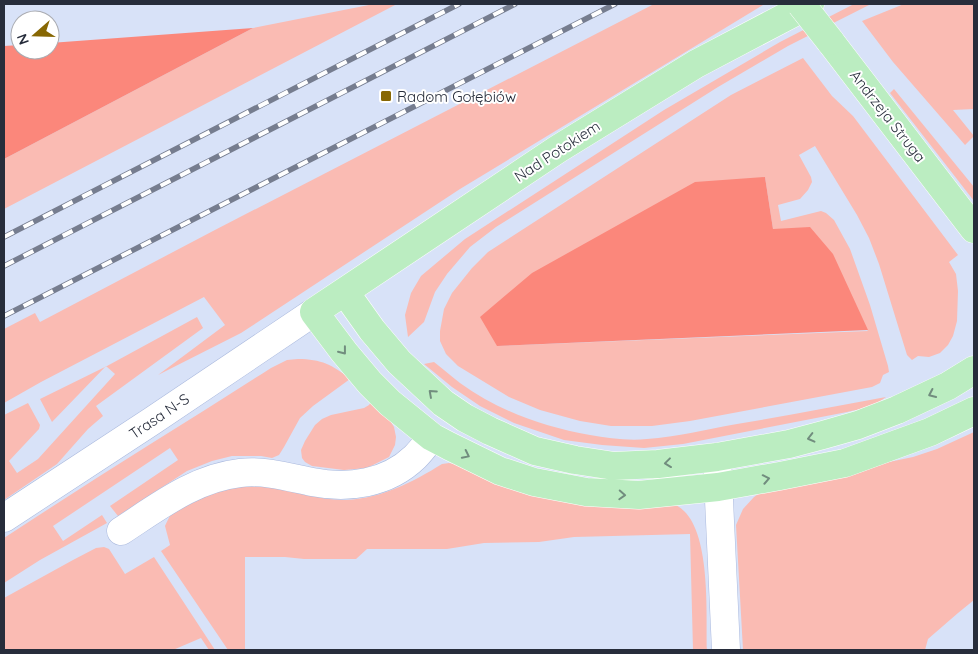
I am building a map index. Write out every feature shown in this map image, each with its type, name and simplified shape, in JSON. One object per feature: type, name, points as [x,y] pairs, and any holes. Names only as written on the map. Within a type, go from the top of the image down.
[{"type":"main road","name":"Andrzeja Struga","points":[[801,4],[974,229]]},
{"type":"main road","name":"Nad Potokiem","points":[[314,312],[558,149],[696,64],[810,4]]},
{"type":"main road","points":[[345,292],[372,330],[400,362],[443,402],[465,418],[535,451],[614,466],[658,464],[717,457],[789,444],[858,425],[897,410],[948,386],[974,370]]},
{"type":"main road","points":[[314,312],[370,383],[390,403],[432,437],[500,471],[534,482],[586,492],[639,495],[718,487],[845,463],[930,432],[974,411]]},
{"type":"street","name":"Trasa N-S","points":[[4,518],[314,312]]},
{"type":"street","points":[[121,531],[196,485],[226,475],[255,472],[277,474],[340,486],[362,484],[384,478],[415,457],[432,437]]},
{"type":"street","points":[[717,457],[726,650]]},
{"type":"shaded area","points":[[374,4],[397,4],[4,209],[4,159],[253,28]]},
{"type":"shaded area","points":[[654,4],[763,5],[460,189],[241,333],[158,375],[225,325],[204,297],[4,403],[4,329],[35,313],[40,322]]},
{"type":"shaded area","points":[[854,4],[871,4],[788,46],[718,87],[496,227],[470,247],[447,274],[435,292],[424,322],[408,337],[405,315],[411,293],[421,276],[465,239],[664,110],[780,42]]},
{"type":"shaded area","points":[[904,4],[974,4],[974,109],[953,110],[974,136],[965,145],[893,62],[862,21]]},
{"type":"shaded area","points":[[253,28],[4,159],[4,46],[10,46],[10,60],[60,60],[60,42]]},
{"type":"shaded area","points":[[803,58],[832,96],[853,116],[958,255],[949,262],[956,274],[958,291],[957,321],[953,336],[940,353],[929,357],[918,356],[912,360],[907,355],[869,238],[815,146],[799,155],[812,182],[800,199],[778,205],[781,221],[821,211],[834,220],[850,249],[870,305],[888,366],[889,372],[883,375],[880,383],[872,387],[690,421],[652,426],[611,426],[580,421],[540,410],[509,397],[458,366],[446,354],[440,341],[444,309],[452,293],[488,252],[731,95]],"holes":[[[765,177],[773,229],[868,331],[497,346]]]},
{"type":"shaded area","points":[[894,89],[974,187],[974,201],[890,93]]},
{"type":"shaded area","points":[[765,177],[773,229],[810,227],[833,254],[868,330],[497,346],[480,317],[532,273],[695,182]]},
{"type":"shaded area","points":[[197,317],[203,328],[96,406],[103,416],[88,429],[57,464],[4,500],[4,415],[28,403],[40,425],[39,429],[9,461],[17,473],[38,459],[115,374],[106,366]]},
{"type":"shaded area","points":[[287,360],[313,360],[326,364],[350,379],[300,418],[279,455],[272,458],[232,456],[212,461],[187,471],[118,516],[110,506],[178,460],[170,448],[53,526],[63,541],[102,515],[107,523],[40,560],[4,583],[4,538],[271,368]]},
{"type":"shaded area","points":[[434,362],[475,393],[522,417],[573,432],[618,439],[640,440],[670,437],[886,397],[873,405],[852,411],[683,444],[644,448],[602,445],[564,440],[514,423],[480,406],[452,387],[424,364]]},
{"type":"shaded area","points":[[105,367],[52,422],[40,399]]},
{"type":"shaded area","points":[[371,402],[389,419],[394,427],[395,445],[389,457],[367,468],[344,470],[312,466],[305,462],[302,458],[301,450],[315,425],[331,415],[364,408]]},
{"type":"shaded area","points":[[974,432],[974,600],[928,639],[925,650],[743,650],[736,525],[743,509],[754,497],[769,487],[913,457],[937,449]]},
{"type":"shaded area","points":[[449,463],[667,502],[680,508],[693,523],[703,557],[707,650],[693,650],[690,534],[574,537],[539,542],[484,543],[447,549],[367,549],[356,559],[245,557],[245,650],[228,650],[161,551],[170,545],[165,526],[175,509],[182,504],[216,491],[232,487],[256,485],[326,499],[360,499],[397,488],[442,464]]},
{"type":"shaded area","points":[[104,547],[109,549],[125,574],[154,557],[215,650],[209,650],[201,638],[173,650],[4,650],[4,598],[96,548]]},
{"type":"railway","points":[[4,237],[459,4]]},
{"type":"railway","points":[[4,266],[515,4]]},
{"type":"railway","points":[[4,316],[615,4]]},
{"type":"place","name":"Radom Gołębiów","points":[[386,96]]}]
